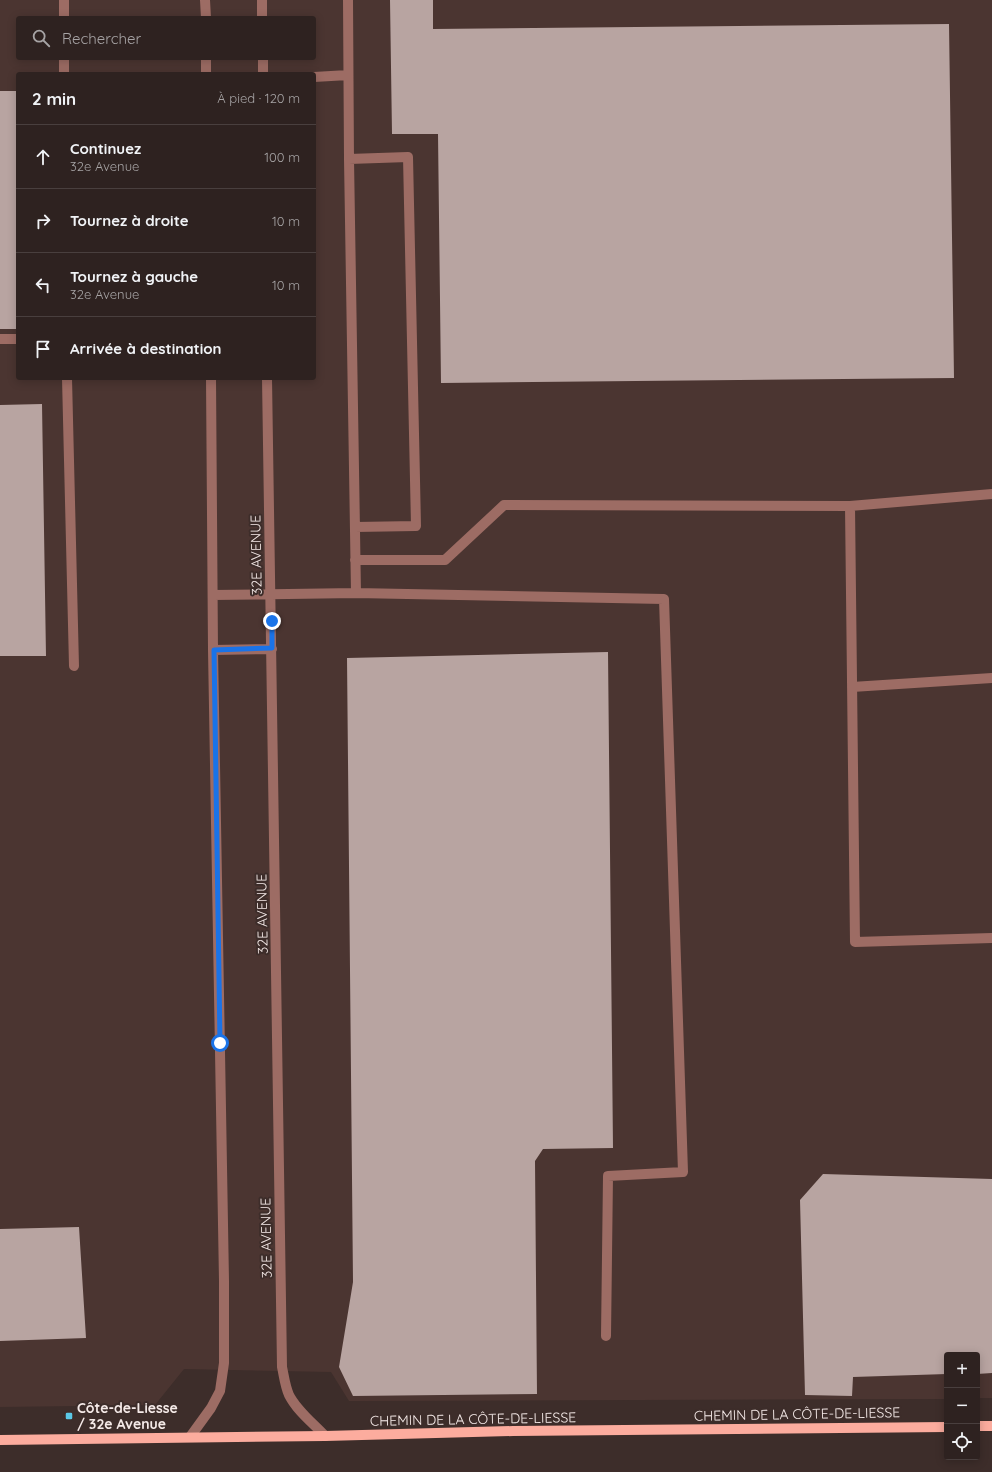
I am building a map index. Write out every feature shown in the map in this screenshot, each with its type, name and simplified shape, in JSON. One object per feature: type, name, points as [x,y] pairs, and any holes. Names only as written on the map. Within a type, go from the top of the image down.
[{"type":"main road","points":[[980,1426],[992,1426]]},
{"type":"main road","name":"CHEMIN DE LA CÔTE-DE-LIESSE","points":[[0,1440],[325,1436],[513,1431],[944,1427]]},
{"type":"street","points":[[64,0],[64,16]]},
{"type":"street","points":[[205,0],[206,16]]},
{"type":"street","points":[[262,0],[262,16]]},
{"type":"street","points":[[348,0],[356,593]]},
{"type":"street","points":[[64,60],[64,72]]},
{"type":"street","points":[[206,60],[206,72]]},
{"type":"street","points":[[263,60],[263,72]]},
{"type":"street","points":[[316,77],[348,75]]},
{"type":"street","points":[[349,159],[408,157],[416,518],[416,526],[355,526]]},
{"type":"street","points":[[0,339],[16,338]]},
{"type":"street","points":[[67,380],[74,666]]},
{"type":"street","points":[[190,1437],[217,1398],[222,1382],[224,1363],[211,380]]},
{"type":"street","name":"32E AVENUE","points":[[267,380],[282,1367],[286,1385],[293,1402],[325,1436]]},
{"type":"street","points":[[355,560],[445,560],[504,505],[850,506],[992,494]]},
{"type":"street","points":[[850,506],[855,942],[992,938]]},
{"type":"street","points":[[213,595],[356,593],[664,599],[683,1172],[608,1176],[606,1336]]},
{"type":"street","points":[[214,650],[272,648]]},
{"type":"street","points":[[852,687],[992,678]]},
{"type":"shaded area","points":[[0,0],[992,0],[992,1398],[980,1398],[980,1352],[944,1352],[944,1399],[349,1401],[331,1372],[184,1369],[155,1405],[0,1407]]},
{"type":"building","points":[[390,0],[433,0],[433,29],[949,24],[954,378],[441,383],[438,134],[392,134]]},
{"type":"building","points":[[0,91],[16,91],[16,329],[0,329]]},
{"type":"building","points":[[42,404],[46,656],[0,656],[0,405]]},
{"type":"building","points":[[608,652],[613,1148],[543,1149],[535,1161],[537,1394],[353,1396],[339,1367],[353,1282],[347,658]]},
{"type":"building","points":[[823,1174],[992,1179],[992,1373],[980,1374],[980,1352],[944,1352],[944,1374],[853,1377],[852,1396],[805,1395],[800,1200]]},
{"type":"building","points":[[79,1227],[86,1338],[0,1341],[0,1229]]},
{"type":"place","name":"Côte-de-Liesse / 32e Avenue","points":[[69,1416]]},
{"type":"route","points":[[220,1043],[214,650],[272,648],[272,621]]}]
